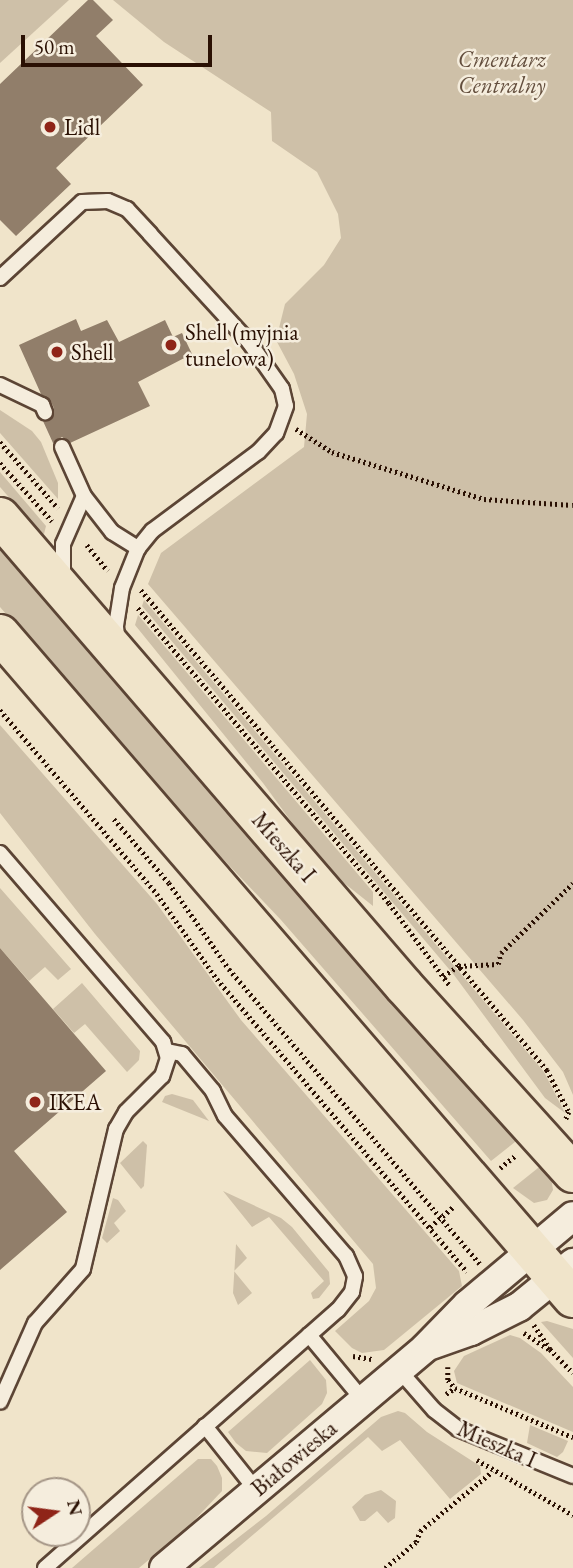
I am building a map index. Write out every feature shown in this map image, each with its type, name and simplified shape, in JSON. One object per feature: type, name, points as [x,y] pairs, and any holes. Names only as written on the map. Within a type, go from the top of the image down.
[{"type":"main road","name":"Mieszka I","points":[[0,517],[414,998],[573,1173]]},
{"type":"main road","points":[[0,634],[558,1273]]},
{"type":"street","points":[[558,1273],[573,1216]]},
{"type":"street","name":"Białowieska","points":[[163,1568],[363,1400],[389,1364],[425,1348],[467,1305],[558,1273]]},
{"type":"lane","points":[[0,278],[82,202],[108,201],[127,209],[249,342],[282,389],[286,406],[283,421],[258,452],[152,531],[138,548],[125,581],[117,627],[117,640],[126,664]]},
{"type":"lane","points":[[0,386],[42,405],[45,412]]},
{"type":"lane","points":[[62,447],[84,496],[112,532],[138,548]]},
{"type":"lane","points":[[68,596],[61,563],[63,544],[84,496]]},
{"type":"lane","points":[[0,853],[163,1042],[167,1051],[166,1067],[162,1076],[126,1112],[117,1129],[83,1269],[35,1323],[0,1402]]},
{"type":"lane","points":[[45,1568],[322,1324],[352,1292],[354,1269],[346,1256],[225,1116],[213,1091],[182,1054],[167,1051]]},
{"type":"lane","points":[[309,1335],[363,1400]]},
{"type":"lane","name":"Mieszka I","points":[[389,1364],[433,1410],[458,1429],[573,1476]]},
{"type":"lane","points":[[205,1426],[256,1490]]},
{"type":"path","points":[[283,421],[332,452],[484,499],[573,505]]},
{"type":"path","points":[[0,442],[57,507]]},
{"type":"path","points":[[0,463],[52,521]]},
{"type":"path","points":[[87,545],[125,581],[547,1070],[569,1112],[563,1126]]},
{"type":"path","points":[[125,581],[389,903],[458,997]]},
{"type":"path","points":[[0,710],[157,894],[217,979],[474,1280]]},
{"type":"path","points":[[107,810],[169,883],[229,969],[486,1270]]},
{"type":"path","points":[[443,976],[459,966],[498,964],[501,953],[573,883]]},
{"type":"path","points":[[430,1227],[441,1218]]},
{"type":"path","points":[[531,1320],[550,1349],[573,1373]]},
{"type":"path","points":[[322,1324],[348,1353],[362,1359],[389,1364]]},
{"type":"path","points":[[518,1328],[550,1349]]},
{"type":"path","points":[[433,1410],[440,1398],[454,1388],[573,1437]]},
{"type":"path","points":[[473,1457],[573,1515]]},
{"type":"path","points":[[385,1568],[416,1542],[420,1531],[493,1471]]},
{"type":"green space","points":[[0,0],[69,0],[0,63]]},
{"type":"green space","name":"Cmentarz Centralny","points":[[113,0],[573,0],[573,1095],[563,1072],[523,1020],[148,584],[161,553],[304,447],[307,414],[294,374],[276,340],[285,304],[324,265],[341,238],[338,214],[317,172],[272,141],[271,112],[164,42]]},
{"type":"green space","points":[[0,410],[32,431],[41,442],[58,483],[58,499],[0,433]]},
{"type":"green space","points":[[0,472],[46,526],[44,534],[39,532],[0,487]]},
{"type":"green space","points":[[0,541],[520,1138],[491,1161],[281,920],[185,819],[0,607]]},
{"type":"green space","points":[[144,600],[544,1072],[565,1113],[545,1098],[454,975],[142,606]]},
{"type":"green space","points":[[138,615],[373,892],[373,906],[334,875],[304,839],[263,783],[135,625]]},
{"type":"green space","points":[[0,725],[157,904],[241,1020],[459,1271],[462,1286],[384,1350],[362,1353],[352,1348],[335,1331],[369,1301],[376,1288],[373,1264],[95,934],[0,813]]},
{"type":"green space","points":[[0,888],[71,969],[58,980],[45,967],[29,981],[0,948]]},
{"type":"green space","points":[[82,983],[140,1051],[139,1060],[127,1072],[85,1024],[74,1033],[53,1009]]},
{"type":"green space","points":[[172,1094],[193,1100],[209,1121],[162,1102],[165,1096]]},
{"type":"green space","points":[[143,1141],[147,1145],[144,1186],[141,1189],[120,1163]]},
{"type":"green space","points":[[543,1164],[551,1177],[553,1190],[547,1200],[534,1203],[513,1188]]},
{"type":"green space","points":[[223,1191],[281,1218],[292,1227],[329,1272],[330,1284],[319,1298],[313,1299],[311,1293],[324,1281],[269,1217],[252,1227]]},
{"type":"green space","points":[[113,1198],[118,1200],[126,1211],[114,1223],[120,1231],[107,1243],[102,1238]]},
{"type":"green space","points":[[236,1244],[247,1258],[234,1271]]},
{"type":"green space","points":[[234,1271],[252,1293],[238,1305],[233,1293]]},
{"type":"green space","points":[[547,1321],[573,1329],[573,1358],[541,1322]]},
{"type":"green space","points":[[510,1335],[520,1338],[541,1353],[573,1387],[573,1432],[457,1383],[454,1371],[464,1356]]},
{"type":"green space","points":[[310,1360],[326,1380],[327,1393],[322,1404],[267,1453],[246,1451],[228,1432]]},
{"type":"green space","points":[[398,1411],[405,1413],[427,1432],[480,1466],[481,1474],[450,1499],[400,1440],[382,1451],[368,1437],[214,1568],[199,1568],[266,1516],[381,1417]]},
{"type":"green space","points":[[530,1425],[568,1441],[563,1452],[557,1457],[527,1443]]},
{"type":"green space","points":[[198,1459],[211,1459],[217,1466],[222,1478],[222,1491],[187,1528],[139,1568],[72,1568]]},
{"type":"green space","points":[[381,1490],[396,1501],[395,1518],[388,1523],[377,1511],[365,1521],[360,1521],[352,1507],[365,1495]]},
{"type":"building","name":"Lidl","points":[[88,0],[93,0],[113,20],[96,36],[143,85],[56,168],[71,184],[16,236],[0,220],[0,84]]},
{"type":"building","points":[[76,319],[81,331],[107,320],[119,342],[165,320],[173,337],[182,333],[192,354],[138,382],[150,406],[70,443],[62,437],[53,443],[43,421],[52,418],[54,408],[50,400],[41,394],[19,345]]},
{"type":"building","name":"IKEA","points":[[0,948],[106,1071],[14,1151],[67,1212],[0,1270]]},
{"type":"place","name":"Lidl","points":[[50,127]]},
{"type":"place","name":"Shell (myjnia tunelowa)","points":[[171,345]]},
{"type":"place","name":"Shell","points":[[57,352]]},
{"type":"place","name":"IKEA","points":[[35,1102]]}]
